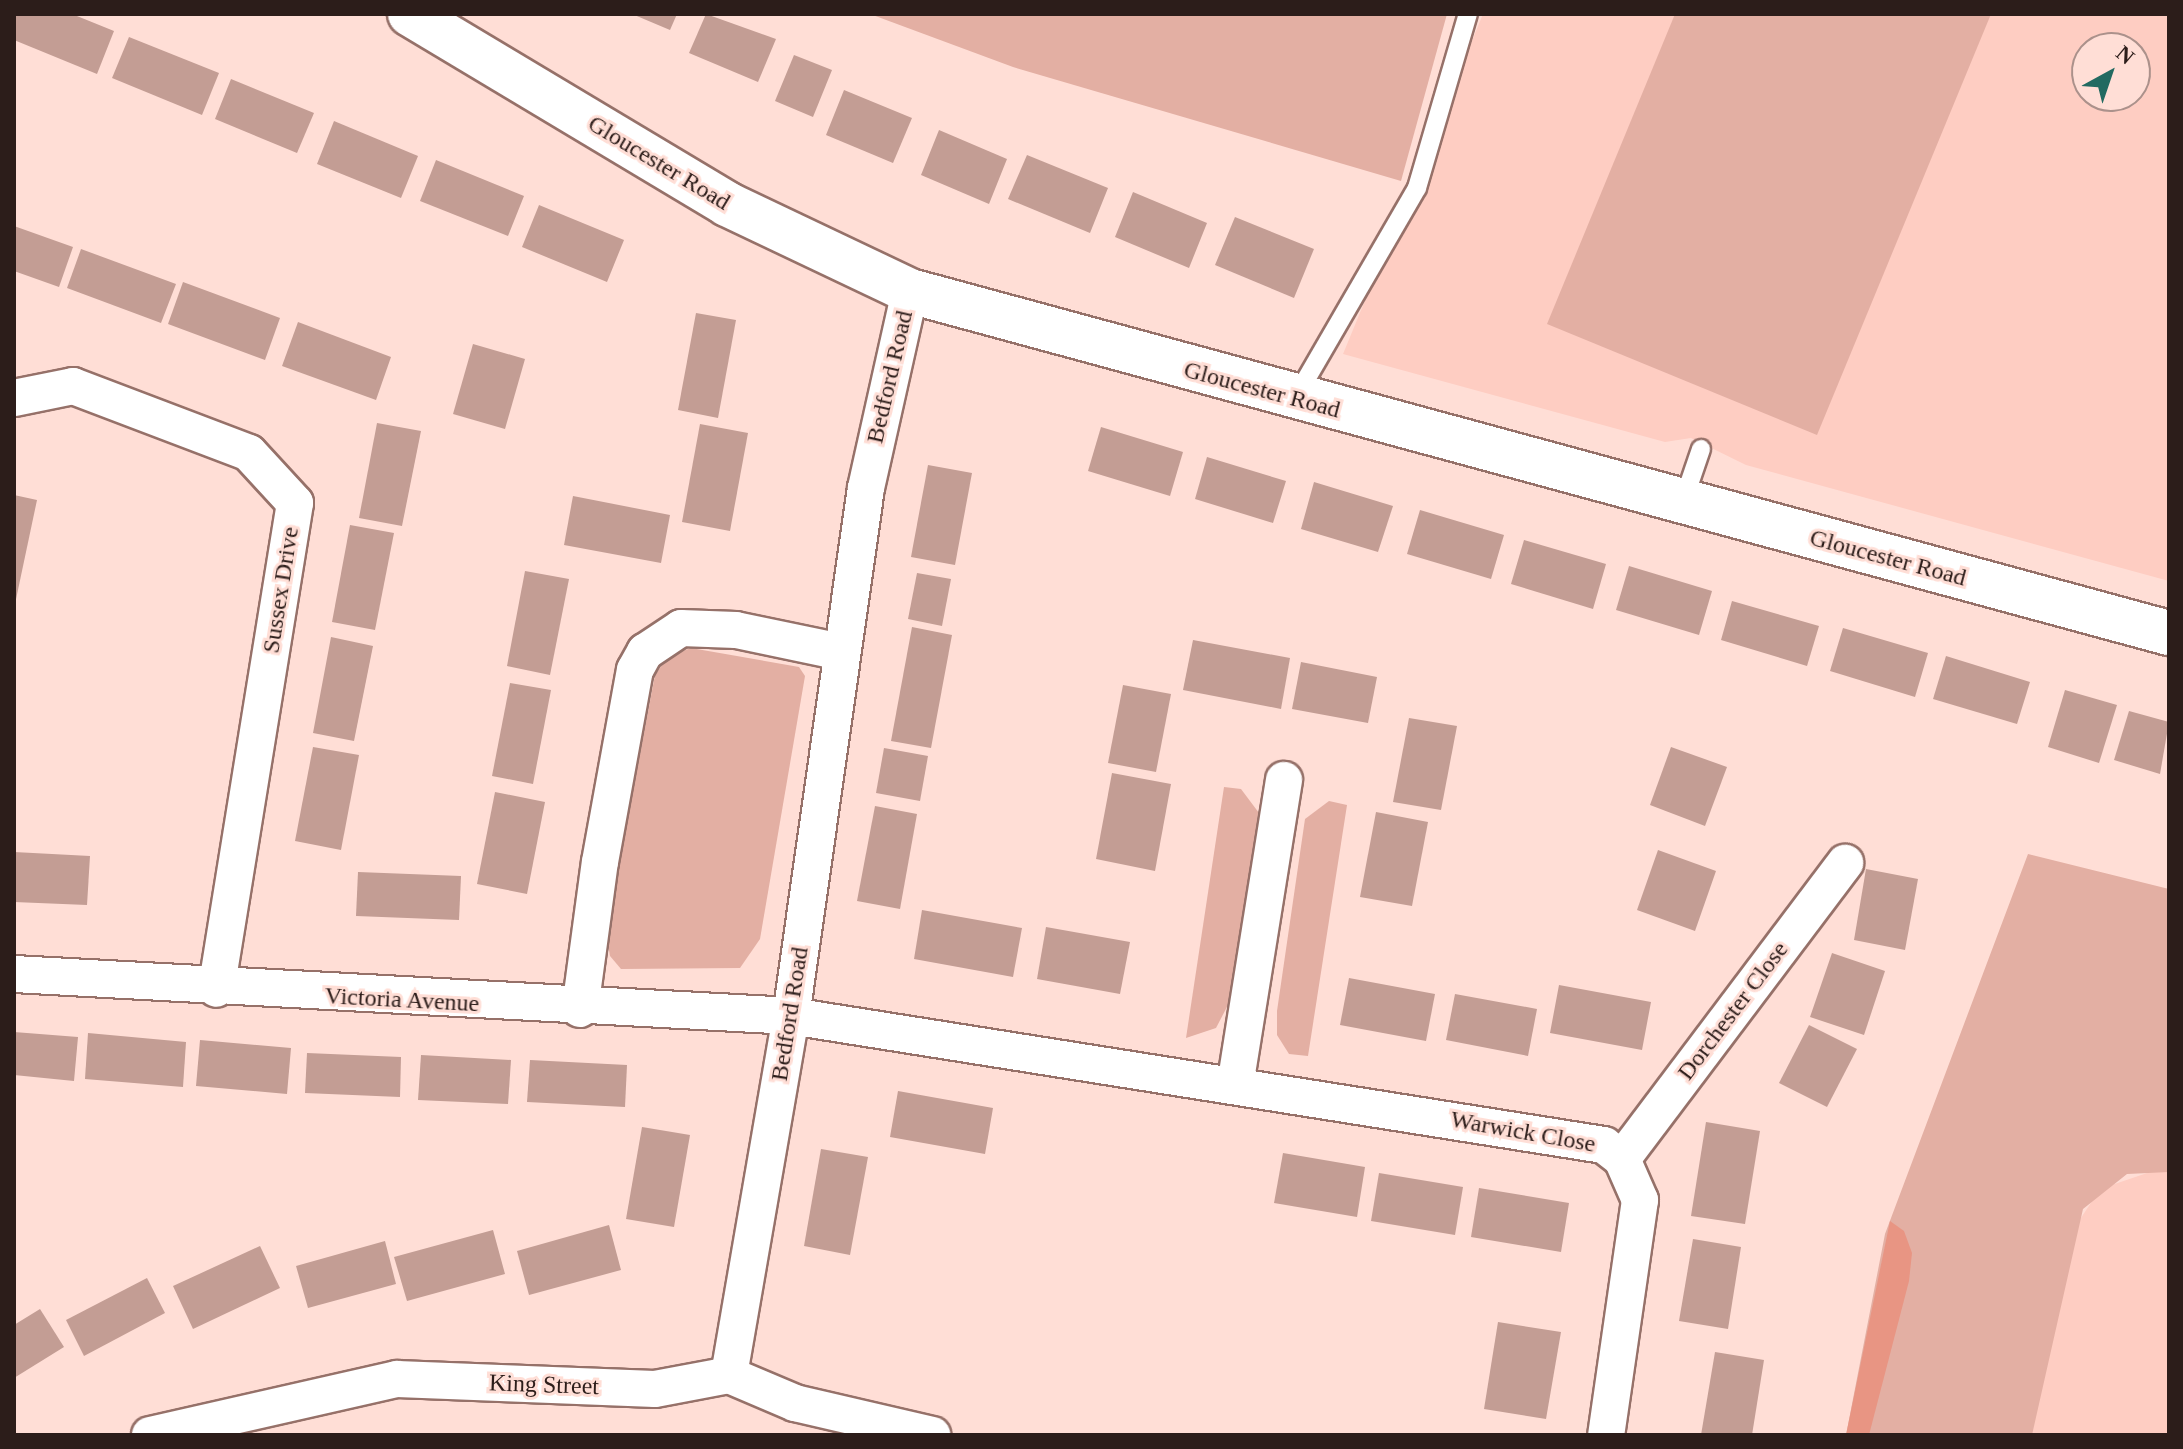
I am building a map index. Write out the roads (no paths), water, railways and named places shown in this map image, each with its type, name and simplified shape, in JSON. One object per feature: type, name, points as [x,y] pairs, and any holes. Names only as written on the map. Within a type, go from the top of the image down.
[{"type":"street","name":"Gloucester Road","points":[[410,14],[727,204],[910,291],[1294,399],[2169,633]]},
{"type":"street","name":"Bedford Road","points":[[729,1375],[791,1016],[866,488],[910,291]]},
{"type":"street","name":"Sussex Drive","points":[[14,398],[73,386],[249,453],[295,503],[216,989]]},
{"type":"street","points":[[580,1009],[602,847],[635,670],[645,652],[681,628],[736,630],[841,652]]},
{"type":"street","points":[[1235,1086],[1284,780]]},
{"type":"street","name":"Dorchester Close","points":[[1622,1159],[1845,863]]},
{"type":"street","name":"Victoria Avenue","points":[[14,974],[216,989],[580,1009],[791,1016]]},
{"type":"street","name":"Warwick Close","points":[[791,1016],[1583,1140],[1622,1159],[1640,1200],[1606,1435]]},
{"type":"street","points":[[729,1375],[795,1403],[913,1433]]},
{"type":"street","name":"King Street","points":[[150,1435],[397,1379],[655,1389],[729,1375]]},
{"type":"lane","points":[[1294,399],[1417,188],[1468,14]]},
{"type":"lane","points":[[1683,502],[1701,449]]}]
